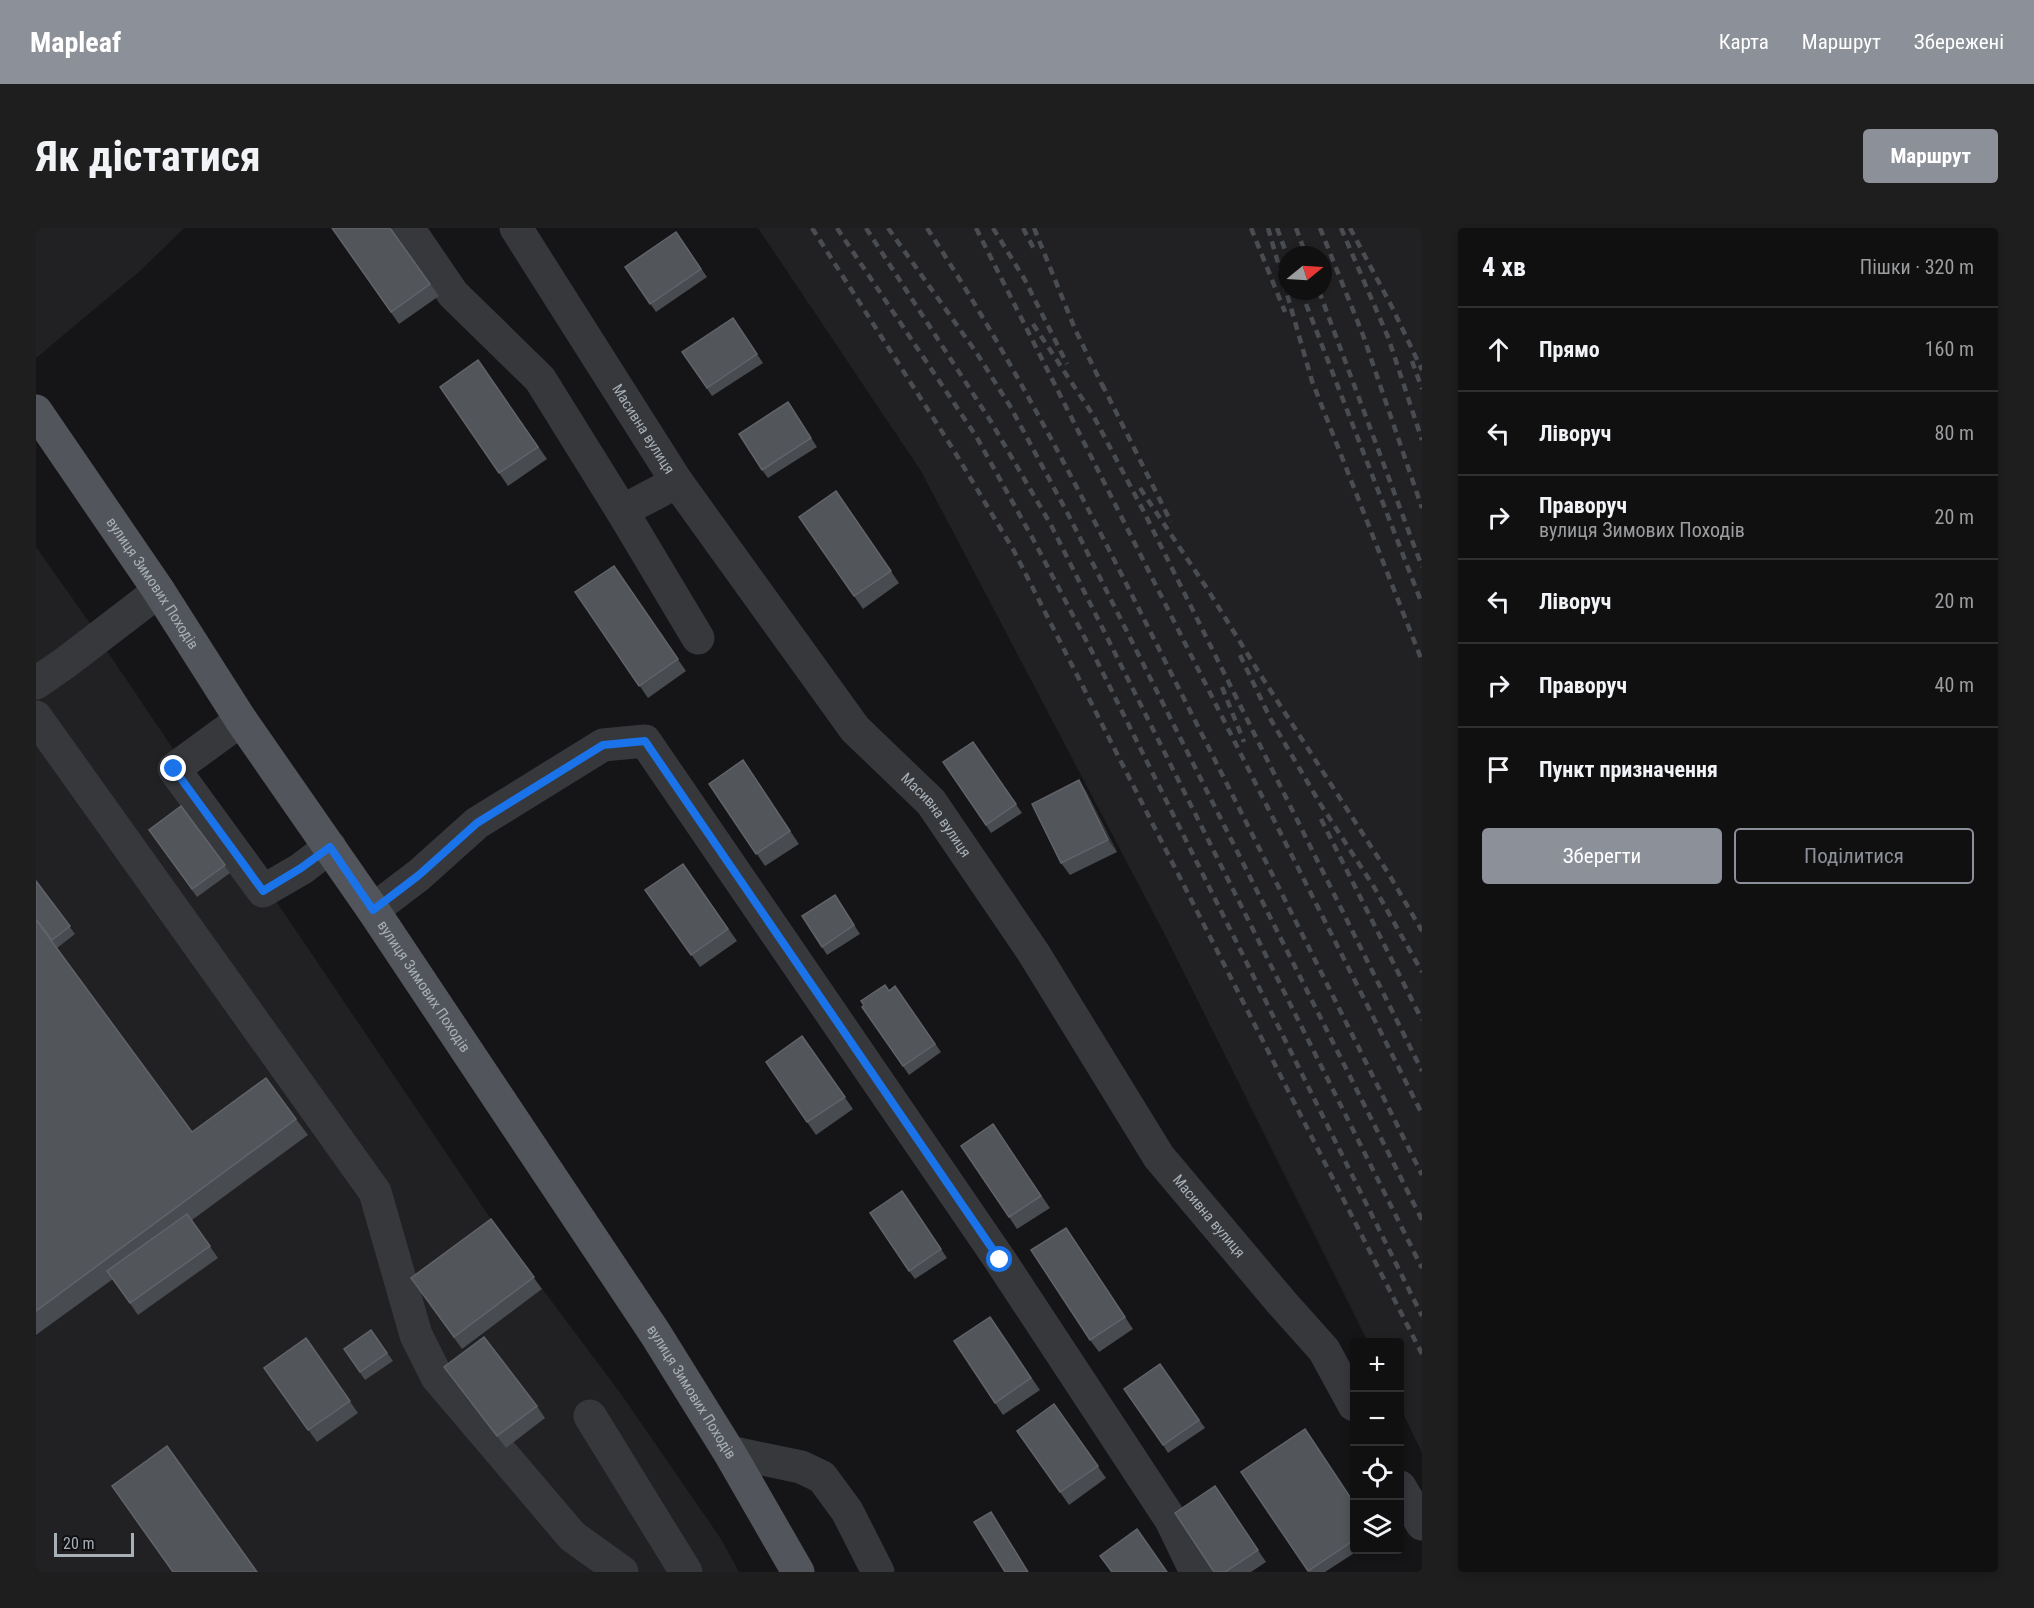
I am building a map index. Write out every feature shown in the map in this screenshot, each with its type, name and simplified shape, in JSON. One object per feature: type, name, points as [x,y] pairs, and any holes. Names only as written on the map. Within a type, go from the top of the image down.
[{"type":"main road","name":"вулиця Зимових Походів","points":[[36,411],[655,1333],[729,1452],[798,1572]]},
{"type":"street","points":[[408,228],[453,294],[540,379],[698,638]]},
{"type":"street","name":"Масивна вулиця","points":[[516,228],[677,482],[855,729],[931,802],[1033,952],[1159,1157],[1324,1350],[1350,1398]]},
{"type":"street","points":[[622,511],[677,482]]},
{"type":"street","points":[[36,684],[159,591]]},
{"type":"street","points":[[36,717],[375,1192],[416,1335],[437,1377],[572,1536],[622,1572]]},
{"type":"street","points":[[242,720],[174,769],[263,891],[330,847]]},
{"type":"street","points":[[373,910],[419,875],[477,823],[603,745],[645,741],[1007,1270],[1171,1520],[1196,1572]]},
{"type":"street","points":[[590,1416],[686,1572]]},
{"type":"street","points":[[729,1452],[801,1467],[822,1477],[847,1511],[878,1572]]},
{"type":"street","points":[[1404,1494],[1422,1524]]},
{"type":"shaded area","points":[[36,228],[184,228],[140,271],[36,358]]},
{"type":"shaded area","points":[[758,228],[1422,228],[1422,1453],[1404,1415],[1404,1338],[1366,1338],[1162,929],[921,471]]},
{"type":"shaded area","points":[[36,547],[89,622],[499,1231],[621,1394],[721,1539],[739,1572],[36,1572]]},
{"type":"building","points":[[332,228],[390,228],[430,284],[391,312]]},
{"type":"building","points":[[676,232],[701,269],[650,304],[625,267]]},
{"type":"building","points":[[733,318],[757,354],[707,388],[682,352]]},
{"type":"building","points":[[478,360],[538,447],[499,473],[440,387]]},
{"type":"building","points":[[788,402],[811,438],[762,470],[739,434]]},
{"type":"building","points":[[836,491],[891,571],[854,596],[799,517]]},
{"type":"building","points":[[614,566],[678,659],[639,686],[575,592]]},
{"type":"building","points":[[973,742],[1016,804],[986,825],[943,762]]},
{"type":"building","points":[[743,760],[790,831],[756,854],[709,784]]},
{"type":"building","points":[[1079,780],[1108,840],[1061,863],[1032,804]]},
{"type":"building","points":[[181,806],[225,865],[192,889],[149,830]]},
{"type":"building","points":[[683,864],[728,929],[691,955],[645,890]]},
{"type":"building","points":[[36,881],[70,926],[52,940],[36,919]]},
{"type":"building","points":[[835,895],[854,925],[822,947],[802,916]]},
{"type":"building","points":[[36,920],[192,1132],[266,1078],[296,1119],[36,1311]]},
{"type":"building","points":[[885,985],[889,991],[895,986],[935,1044],[903,1066],[862,1007],[864,1005],[861,1001]]},
{"type":"building","points":[[802,1036],[845,1097],[807,1122],[766,1062]]},
{"type":"building","points":[[993,1124],[1041,1196],[1009,1217],[961,1146]]},
{"type":"building","points":[[902,1191],[941,1249],[909,1271],[870,1213]]},
{"type":"building","points":[[187,1214],[210,1246],[130,1303],[107,1271]]},
{"type":"building","points":[[491,1219],[534,1277],[454,1337],[411,1278]]},
{"type":"building","points":[[1066,1228],[1125,1317],[1090,1340],[1031,1250]]},
{"type":"building","points":[[990,1317],[1031,1378],[995,1403],[954,1341]]},
{"type":"building","points":[[371,1330],[387,1353],[360,1372],[344,1349]]},
{"type":"building","points":[[484,1337],[537,1406],[497,1436],[444,1367]]},
{"type":"building","points":[[306,1338],[350,1401],[308,1430],[264,1368]]},
{"type":"building","points":[[1160,1364],[1199,1420],[1163,1445],[1124,1389]]},
{"type":"building","points":[[1054,1404],[1098,1466],[1060,1492],[1017,1431]]},
{"type":"building","points":[[1305,1429],[1350,1497],[1350,1543],[1308,1571],[1241,1472]]},
{"type":"building","points":[[167,1446],[257,1572],[173,1572],[112,1486]]},
{"type":"building","points":[[1215,1486],[1258,1550],[1225,1572],[1214,1572],[1175,1513]]},
{"type":"building","points":[[991,1512],[1028,1572],[1005,1572],[974,1522]]},
{"type":"building","points":[[1137,1529],[1167,1572],[1112,1572],[1100,1556]]},
{"type":"railway","points":[[812,228],[953,449],[1014,551],[1422,1354]]},
{"type":"railway","points":[[837,228],[976,436],[1033,539],[1098,663],[1422,1316]]},
{"type":"railway","points":[[866,228],[990,420],[1051,525],[1422,1268]]},
{"type":"railway","points":[[888,228],[976,352],[1010,406],[1069,516],[1422,1220]]},
{"type":"railway","points":[[927,228],[994,336],[1086,504],[1422,1175]]},
{"type":"railway","points":[[976,228],[1422,1114]]},
{"type":"railway","points":[[993,228],[1025,280],[1067,364]]},
{"type":"railway","points":[[1023,228],[1034,249]]},
{"type":"railway","points":[[1034,228],[1075,329],[1105,391]]},
{"type":"railway","points":[[1251,228],[1285,312]]},
{"type":"railway","points":[[1268,228],[1312,381],[1422,661]]},
{"type":"railway","points":[[1277,228],[1284,246]]},
{"type":"railway","points":[[1296,228],[1303,246]]},
{"type":"railway","points":[[1320,228],[1363,335],[1422,508]]},
{"type":"railway","points":[[1341,228],[1388,337],[1422,440]]},
{"type":"railway","points":[[1350,228],[1422,370]]},
{"type":"railway","points":[[1304,300],[1422,604]]},
{"type":"railway","points":[[1322,300],[1422,567]]},
{"type":"railway","points":[[1033,324],[1093,415],[1144,512],[1422,1071]]},
{"type":"railway","points":[[1412,361],[1422,389]]},
{"type":"railway","points":[[1102,384],[1171,522]]},
{"type":"railway","points":[[1140,488],[1208,590],[1390,876],[1422,931]]},
{"type":"railway","points":[[1240,655],[1271,720],[1321,805],[1374,887],[1422,972]]},
{"type":"railway","points":[[1222,687],[1244,742]]},
{"type":"railway","points":[[1321,819],[1422,1020]]},
{"type":"route","points":[[174,769],[263,891],[330,847],[373,910],[419,875],[477,823],[603,745],[645,741],[1000,1260]]}]
